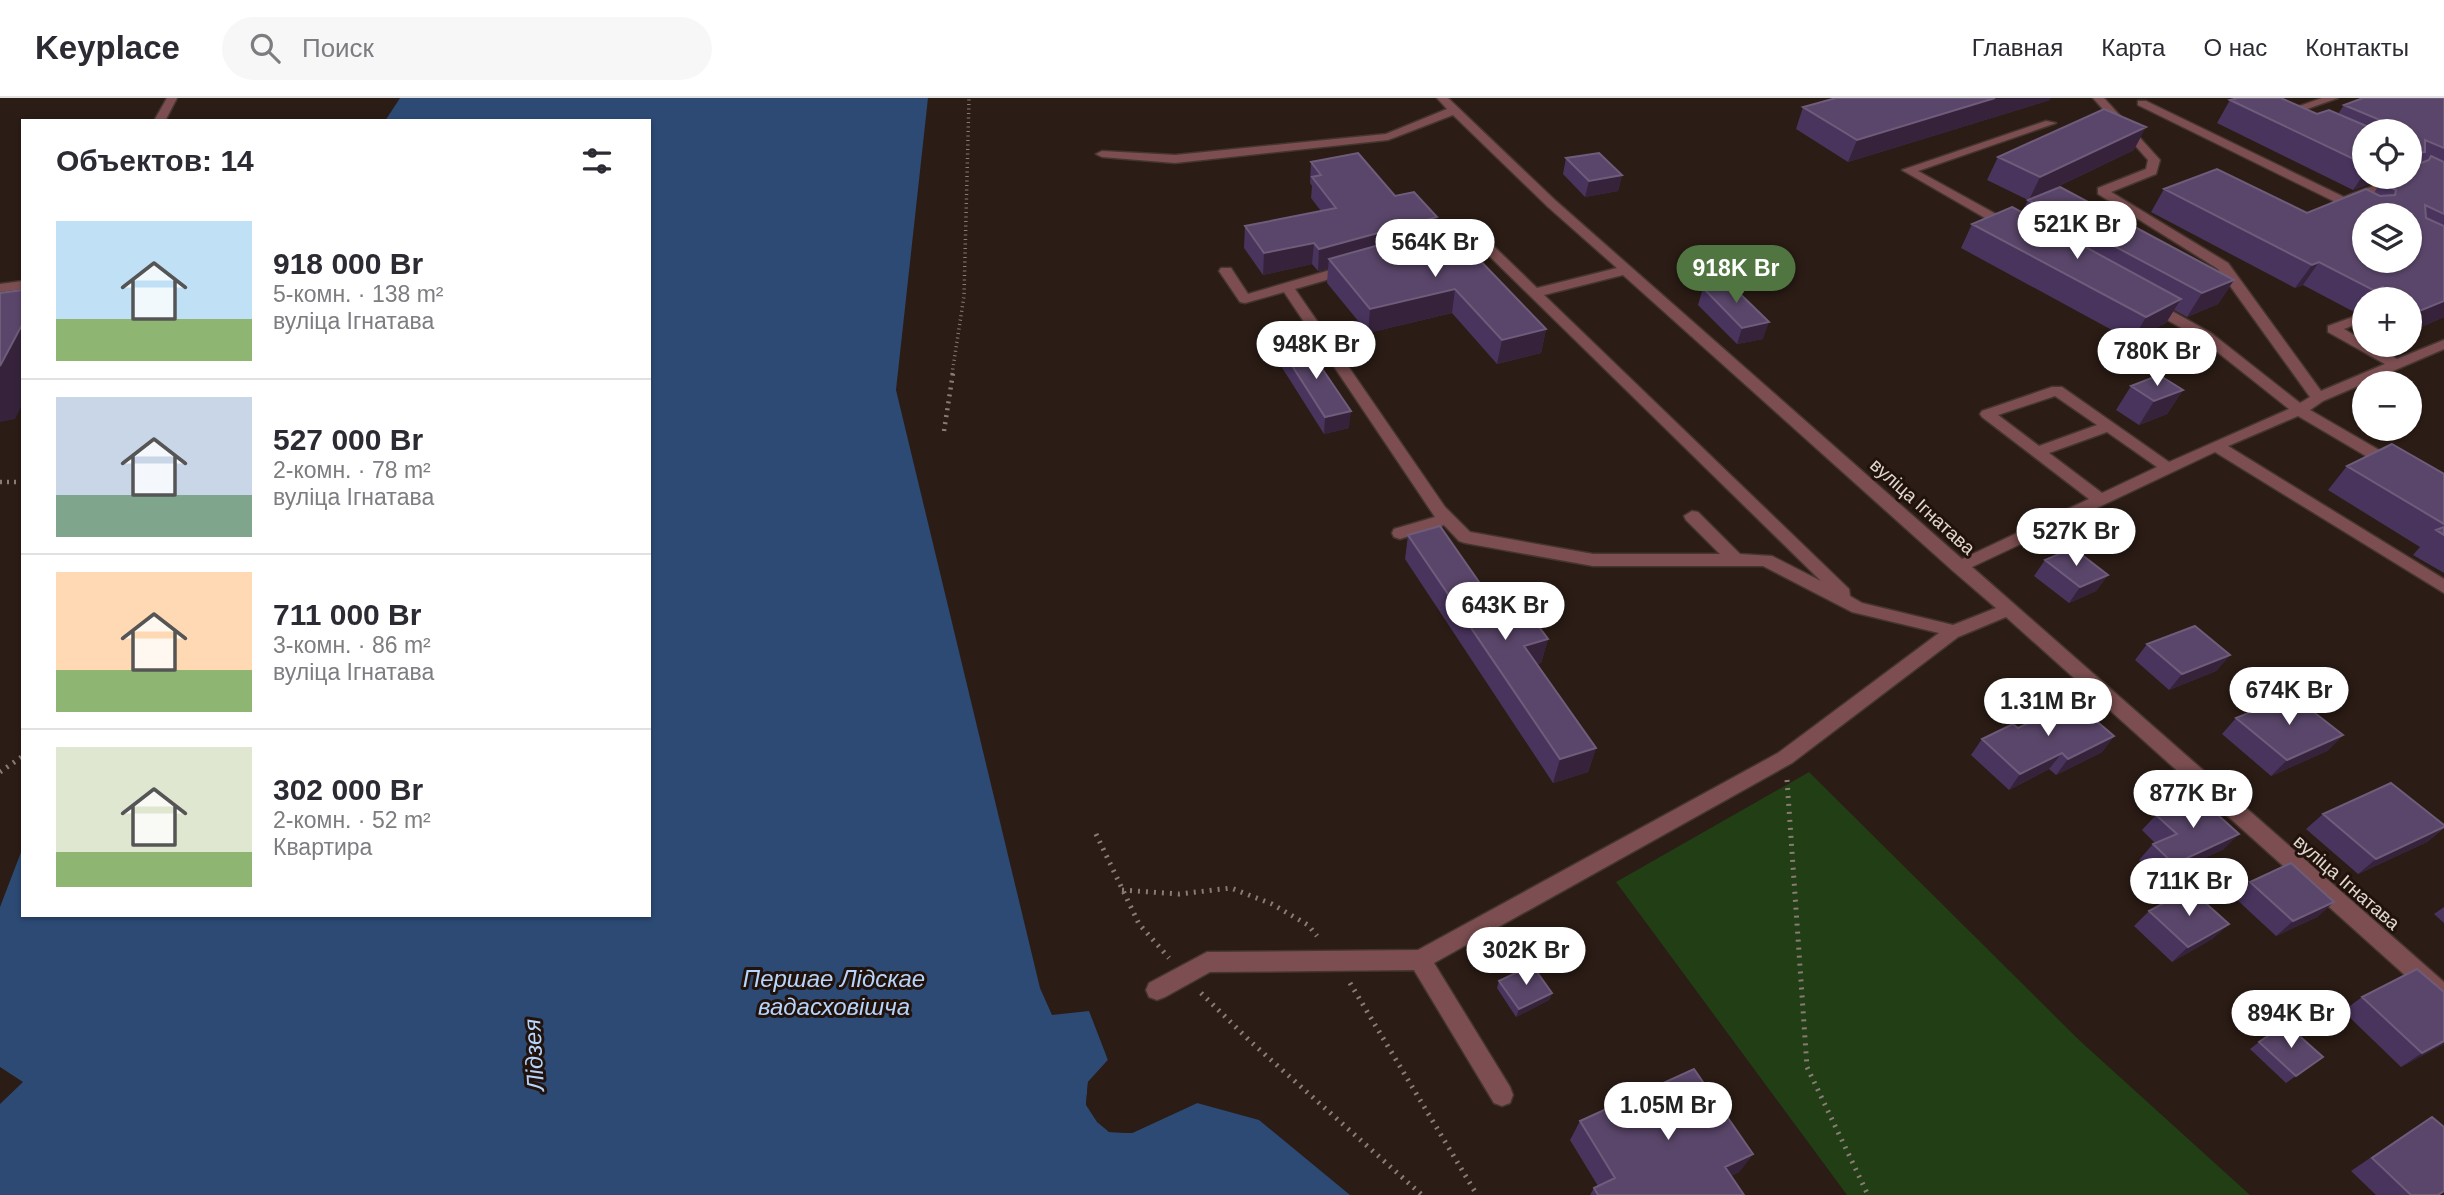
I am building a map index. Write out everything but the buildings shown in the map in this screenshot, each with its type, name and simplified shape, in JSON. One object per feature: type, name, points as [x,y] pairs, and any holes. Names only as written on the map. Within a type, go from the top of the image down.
[{"type":"street","points":[[160,119],[172,98]]},
{"type":"street","name":"вуліца Ігнатава","points":[[1442,98],[1552,204],[2444,996]]},
{"type":"street","points":[[2098,98],[2154,160],[2152,171],[2102,191],[2223,265],[2318,398]]},
{"type":"street","points":[[2309,124],[2281,111],[2333,98]]},
{"type":"street","points":[[2142,103],[2352,206]]},
{"type":"street","points":[[1102,154],[1175,159],[1388,137],[1455,110]]},
{"type":"street","points":[[2028,236],[1909,170],[2050,123]]},
{"type":"street","points":[[2118,142],[2131,134]]},
{"type":"street","points":[[2342,201],[2374,189]]},
{"type":"street","points":[[1420,249],[1474,234],[1858,608]]},
{"type":"street","points":[[1226,271],[1245,299],[1367,264]]},
{"type":"street","points":[[1534,292],[1626,270]]},
{"type":"street","points":[[0,288],[21,285]]},
{"type":"street","points":[[1287,287],[1447,519],[1465,537],[1593,560],[1766,560],[1858,608],[1940,626],[1952,632]]},
{"type":"street","points":[[2135,296],[2206,336],[2300,410],[2408,474]]},
{"type":"street","points":[[2352,321],[2333,329],[2352,340]]},
{"type":"street","points":[[1959,567],[2168,468],[2300,410],[2318,398],[2444,344]]},
{"type":"street","points":[[2383,357],[2397,365]]},
{"type":"street","points":[[2101,500],[1987,414],[2057,390],[2168,468]]},
{"type":"street","points":[[2037,452],[2109,426]]},
{"type":"street","points":[[2216,446],[2444,587]]},
{"type":"street","points":[[1692,516],[1736,560]]},
{"type":"street","points":[[1400,533],[1447,519]]},
{"type":"street","points":[[1157,990],[1207,961],[1420,960],[1785,758],[1952,632],[2008,610]]},
{"type":"street","points":[[1420,960],[1502,1095]]},
{"type":"path","points":[[944,431],[964,296],[968,98]]},
{"type":"path","points":[[0,482],[21,482]]},
{"type":"path","points":[[0,772],[21,757]]},
{"type":"path","points":[[1785,758],[1807,1067],[1868,1195]]},
{"type":"path","points":[[1096,834],[1139,924],[1183,975],[1251,1042],[1422,1195]]},
{"type":"path","points":[[1122,890],[1179,894],[1231,888],[1272,904],[1308,925],[1336,960],[1477,1195]]},
{"type":"green space","points":[[1809,772],[2079,1040],[2250,1195],[1847,1195],[1616,882]]},
{"type":"water","name":"Першае Лідскае вадасховішча","points":[[400,98],[928,98],[896,390],[1040,988],[1052,1015],[1089,1011],[1108,1060],[1088,1082],[1086,1104],[1109,1132],[1132,1133],[1197,1103],[1259,1120],[1350,1195],[0,1195],[0,1104],[23,1082],[0,1067],[0,907],[21,852],[21,917],[651,917],[651,119],[386,119]]},
{"type":"pier","points":[[1090,1007],[1111,1060],[1092,1084],[1089,1104],[1099,1120],[1110,1129],[1131,1129],[1199,1100],[1197,1103],[1132,1133],[1109,1132],[1097,1122],[1086,1105],[1088,1082],[1108,1060]]},
{"type":"water label","name":"Лідзея","points":[[534,1055]]}]
